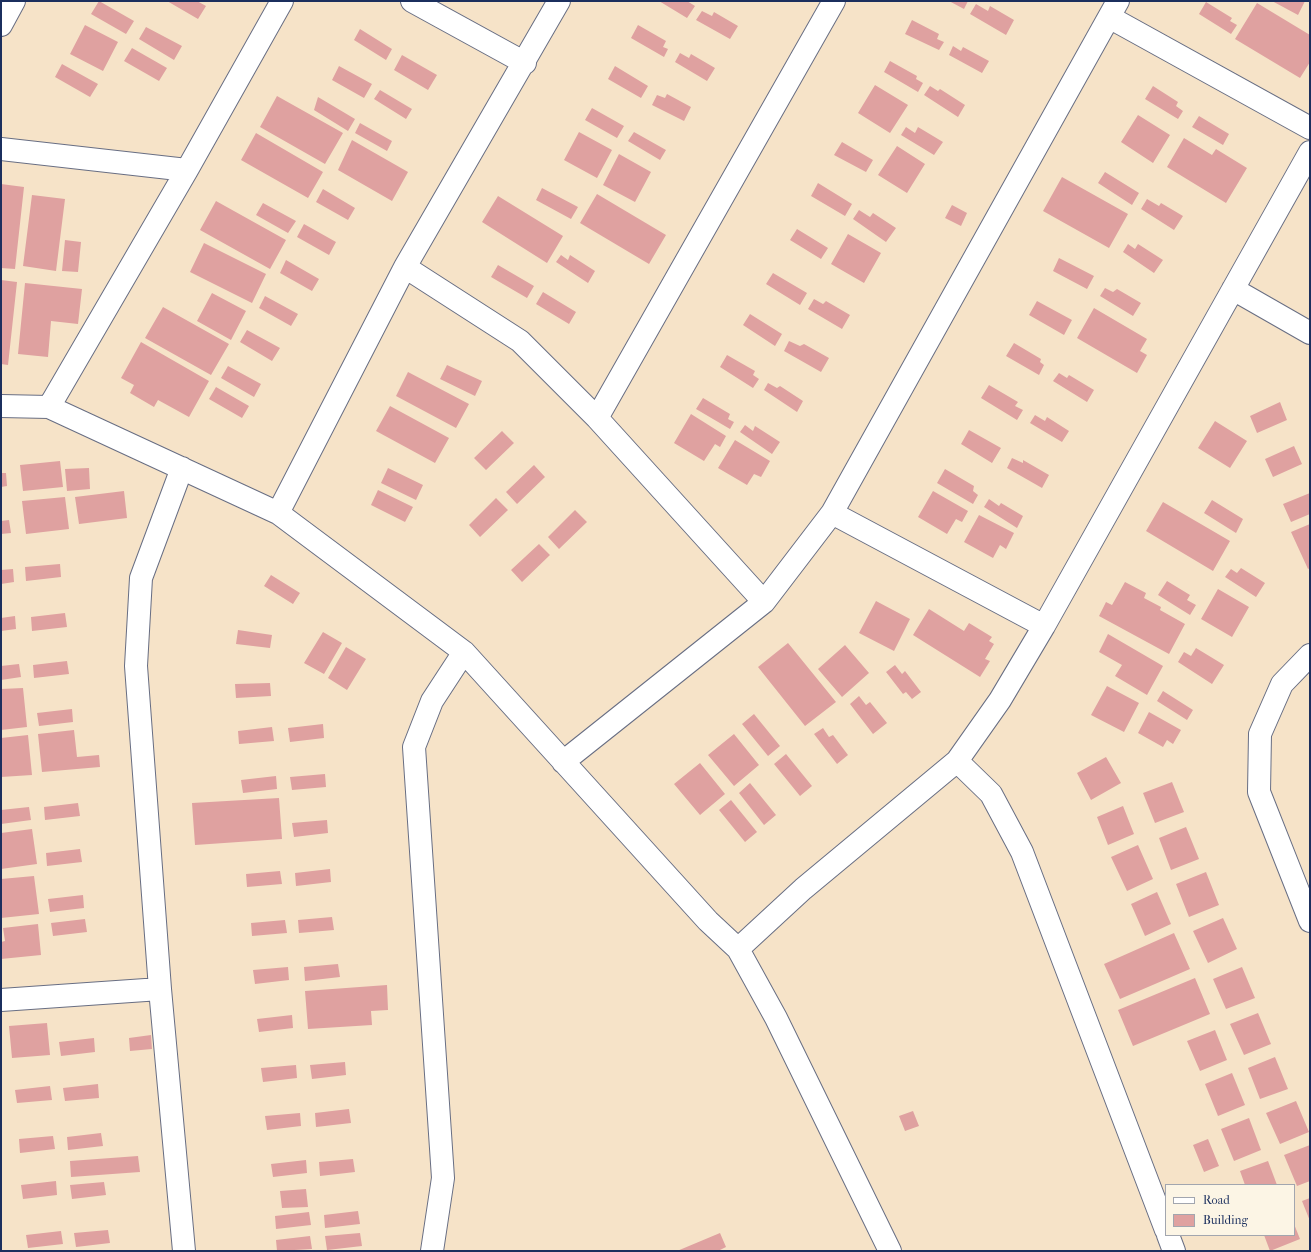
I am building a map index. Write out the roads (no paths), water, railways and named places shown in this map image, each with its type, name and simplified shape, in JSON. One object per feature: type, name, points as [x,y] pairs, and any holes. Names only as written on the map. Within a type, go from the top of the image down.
[{"type":"street","points":[[1,25],[14,1]]},
{"type":"street","points":[[49,407],[187,170],[282,1]]},
{"type":"street","points":[[412,1],[525,64]]},
{"type":"street","points":[[278,513],[405,267],[525,64],[559,1]]},
{"type":"street","points":[[598,418],[834,1]]},
{"type":"street","points":[[563,762],[764,602],[832,513],[1113,9],[1310,128]]},
{"type":"street","points":[[1,149],[187,170]]},
{"type":"street","points":[[738,949],[803,889],[957,761],[1000,700],[1044,626],[1310,152]]},
{"type":"street","points":[[405,267],[520,341],[598,418],[764,602]]},
{"type":"street","points":[[1233,289],[1310,333]]},
{"type":"street","points":[[1,406],[49,407],[278,513],[464,652],[708,921],[738,949],[776,1018],[890,1251]]},
{"type":"street","points":[[182,468],[141,578],[136,666],[160,989],[184,1251]]},
{"type":"street","points":[[832,513],[1044,626]]},
{"type":"street","points":[[432,1251],[443,1178],[414,747],[432,701],[464,652]]},
{"type":"street","points":[[1310,655],[1282,684],[1260,734],[1259,792],[1310,921]]},
{"type":"street","points":[[957,761],[990,794],[1022,852],[1165,1227]]},
{"type":"street","points":[[1,1000],[160,989]]},
{"type":"street","points":[[1168,1236],[1174,1251]]}]
